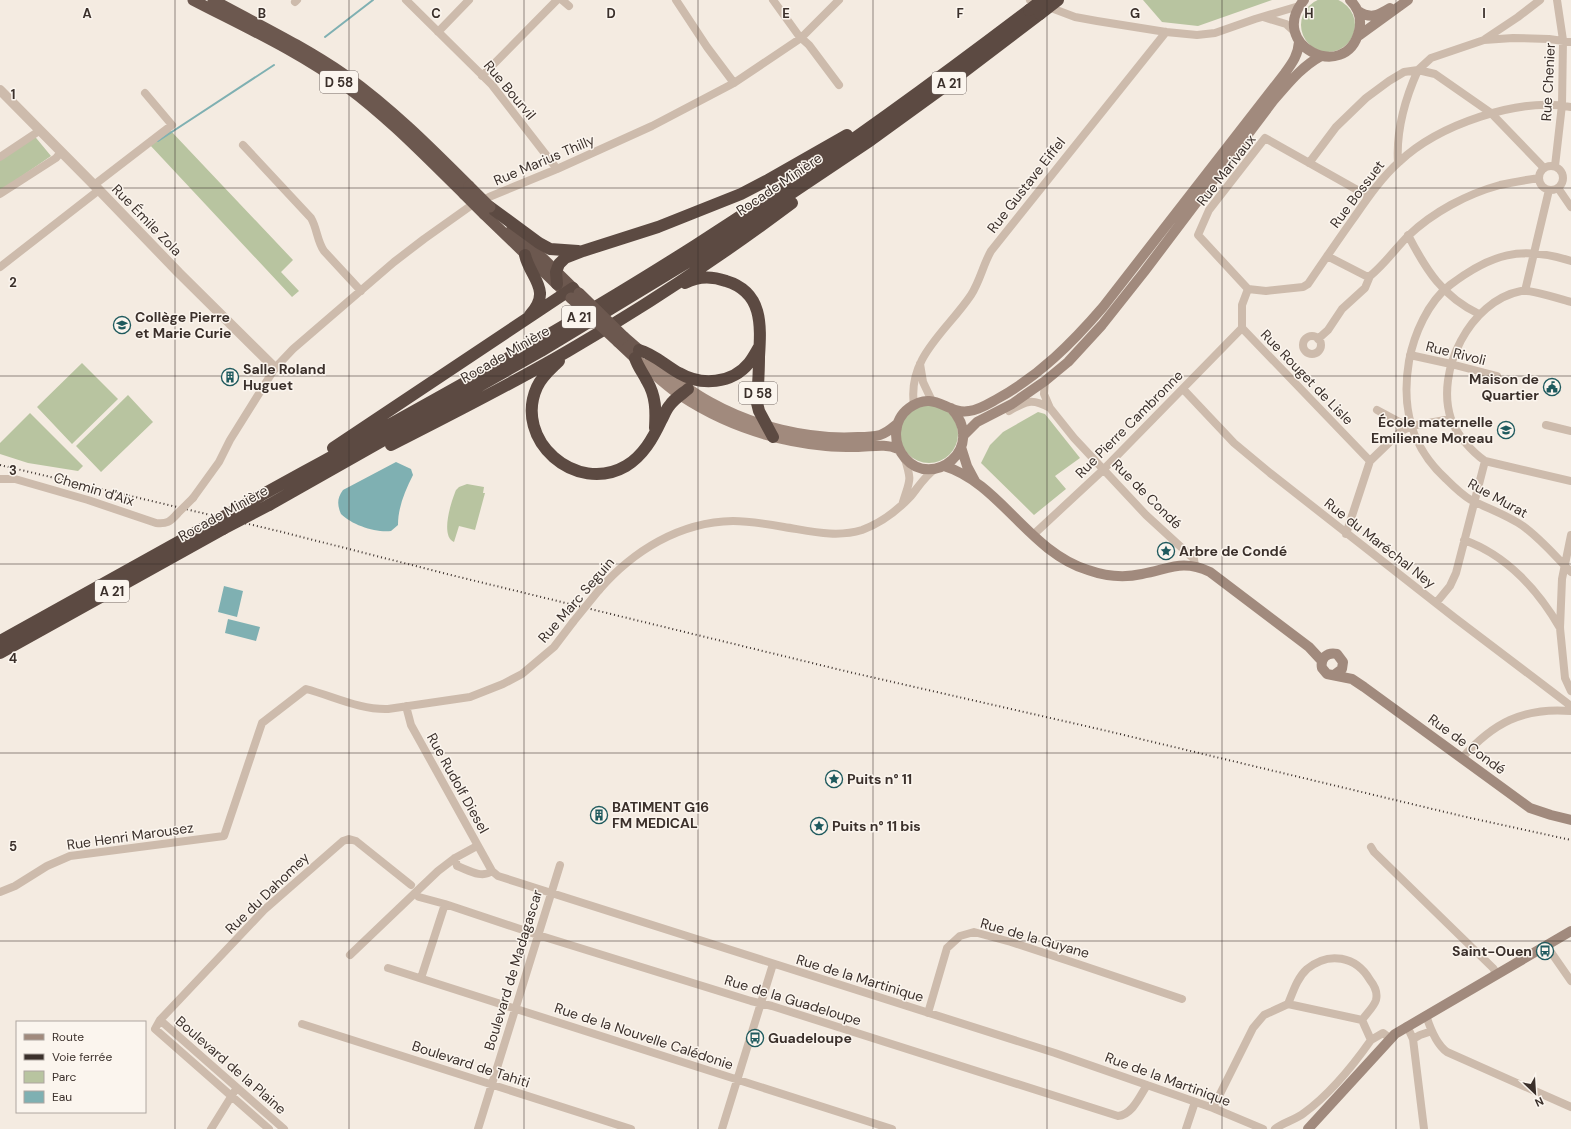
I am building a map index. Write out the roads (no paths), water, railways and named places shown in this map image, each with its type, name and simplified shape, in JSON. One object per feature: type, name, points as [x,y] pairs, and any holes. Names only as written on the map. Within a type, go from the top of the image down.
[{"type":"highway","name":"D 58","points":[[193,0],[303,59],[346,87],[384,116],[467,190],[572,293],[637,354]]},
{"type":"highway","name":"D 58","points":[[213,0],[307,50],[345,75],[390,110],[428,144],[467,190]]},
{"type":"highway","name":"Rocade Minière","points":[[0,641],[220,525],[269,505],[297,490],[541,351],[661,279],[754,219],[871,140],[940,90],[1042,0]]},
{"type":"highway","name":"Rocade Minière","points":[[0,653],[220,525],[260,496],[533,344],[657,270],[813,168],[886,117],[1033,8],[1058,0]]},
{"type":"highway","points":[[557,278],[560,264],[565,258],[658,227],[741,194],[841,139],[875,118],[886,117]]},
{"type":"highway","points":[[297,490],[304,490],[508,384],[568,351],[750,234],[811,189],[871,140]]},
{"type":"highway","name":"D 58","points":[[487,210],[525,255],[557,278]]},
{"type":"highway","points":[[487,210],[550,249],[583,251]]},
{"type":"highway","points":[[523,322],[534,311],[540,293],[535,276],[527,263],[525,255]]},
{"type":"highway","points":[[654,435],[656,412],[655,398],[647,379],[637,366],[637,354],[646,352],[686,376],[705,382],[730,378],[749,363],[760,346],[760,319],[751,298],[737,286],[718,278],[706,277],[693,279],[671,290],[663,291]]},
{"type":"highway","points":[[260,496],[523,322],[572,293]]},
{"type":"highway","name":"D 58","points":[[760,346],[757,402],[765,425],[773,437]]},
{"type":"highway","points":[[568,351],[542,378],[534,397],[532,416],[535,429],[546,450],[561,464],[575,470],[589,474],[603,473],[626,466],[644,450],[670,405],[684,392]]},
{"type":"main road","points":[[1350,0],[1358,11],[1365,16],[1374,16],[1386,11],[1401,0]]},
{"type":"main road","points":[[1302,3],[1295,18],[1295,32],[1299,42],[1309,51],[1321,56],[1330,57],[1339,55],[1350,48],[1358,37],[1394,12],[1408,0]]},
{"type":"main road","points":[[1358,11],[1360,19],[1358,37]]},
{"type":"main road","points":[[951,408],[958,416],[964,436],[957,455],[951,461],[939,467],[929,469],[916,466],[905,459],[898,449],[895,432],[897,424],[902,416],[914,405],[924,401],[932,401],[943,404],[961,412],[971,411],[1006,394],[1027,380],[1076,338],[1103,306],[1285,73],[1298,53],[1299,42]]},
{"type":"main road","points":[[964,436],[977,422],[1012,404],[1068,362],[1102,325],[1144,272],[1273,101],[1296,74],[1321,56]]},
{"type":"main road","name":"D 58","points":[[637,354],[684,392],[724,420],[748,429],[773,437],[808,444],[856,447],[884,446],[898,449]]},
{"type":"main road","name":"D 58","points":[[684,392],[765,425],[794,432],[851,438],[879,435],[890,430],[897,424]]},
{"type":"main road","points":[[961,447],[967,466],[975,480]]},
{"type":"main road","points":[[939,467],[958,471],[975,480],[1032,535],[1073,565],[1102,574],[1119,576],[1140,575],[1180,565],[1196,566]]},
{"type":"main road","name":"Rue de Condé","points":[[1196,566],[1210,572],[1324,658]]},
{"type":"main road","points":[[1334,654],[1340,656],[1343,666],[1340,672],[1334,675],[1327,674],[1322,668],[1324,658],[1334,654]]},
{"type":"main road","name":"Rue de Condé","points":[[1343,666],[1352,679],[1530,808],[1571,820]]},
{"type":"main road","name":"Rue de Condé","points":[[1334,675],[1352,679]]},
{"type":"main road","points":[[1308,1129],[1391,1039],[1407,1026],[1571,931]]},
{"type":"street","name":"Rue Bourvil","points":[[406,0],[492,86],[558,169]]},
{"type":"street","points":[[438,32],[469,0]]},
{"type":"street","points":[[482,76],[557,0]]},
{"type":"street","points":[[562,0],[569,6]]},
{"type":"street","points":[[676,0],[734,83]]},
{"type":"street","points":[[773,0],[839,85]]},
{"type":"street","name":"Rue Marius Thilly","points":[[275,368],[293,349],[394,262],[469,207],[489,197],[558,169],[652,126],[734,83],[801,38],[839,0]]},
{"type":"street","points":[[1484,40],[1540,0]]},
{"type":"street","name":"Rue Chenier","points":[[1554,166],[1562,105],[1567,41],[1557,0]]},
{"type":"street","points":[[1033,8],[1075,17],[1166,32],[1207,34],[1263,17],[1302,3]]},
{"type":"street","points":[[1263,17],[1286,24],[1295,32]]},
{"type":"street","name":"Rue Gustave Eiffel","points":[[914,405],[913,381],[920,363],[929,348],[970,295],[991,251],[1166,32]]},
{"type":"street","points":[[1398,162],[1398,143],[1405,106],[1418,70],[1431,58],[1484,40],[1513,38],[1567,41]]},
{"type":"street","points":[[1309,163],[1336,127],[1366,98],[1404,72],[1418,70],[1435,74],[1491,113],[1544,168]]},
{"type":"street","name":"Rue Émile Zola","points":[[0,90],[178,273],[275,368]]},
{"type":"street","points":[[0,267],[172,125],[145,93]]},
{"type":"street","name":"Rue Bossuet","points":[[1248,289],[1266,291],[1303,287],[1308,284],[1368,196],[1398,162],[1435,137],[1461,124],[1491,113],[1516,107],[1562,105],[1571,107]]},
{"type":"street","points":[[0,157],[39,130]]},
{"type":"street","name":"Rue Marivaux","points":[[1248,289],[1198,235],[1209,210],[1265,138],[1368,196]]},
{"type":"street","points":[[243,145],[311,218],[314,223],[319,244],[361,291]]},
{"type":"street","points":[[0,194],[56,158],[61,152]]},
{"type":"street","points":[[1547,166],[1554,166],[1561,170],[1567,181],[1558,188],[1549,190],[1542,186],[1539,178],[1544,168],[1547,166]]},
{"type":"street","points":[[1318,339],[1328,330],[1342,308],[1365,288],[1370,276],[1408,235],[1450,206],[1466,197],[1502,185],[1539,178]]},
{"type":"street","points":[[1558,188],[1571,207]]},
{"type":"street","points":[[1525,290],[1549,190]]},
{"type":"street","points":[[1408,235],[1430,273],[1444,290],[1454,299],[1479,314]]},
{"type":"street","name":"Rue Murat","points":[[1571,261],[1533,252],[1501,257],[1484,263],[1470,271],[1444,290],[1427,313],[1414,341],[1410,355],[1406,390],[1406,406],[1411,426],[1420,448],[1435,470],[1458,491],[1474,502],[1501,513],[1522,526],[1547,546],[1571,572]]},
{"type":"street","points":[[1327,256],[1366,276],[1370,276]]},
{"type":"street","points":[[1242,328],[1242,305],[1248,289]]},
{"type":"street","points":[[1571,302],[1525,290],[1501,298],[1488,306],[1479,314],[1463,336],[1451,364],[1448,387],[1448,403],[1451,419],[1474,453],[1484,461],[1571,481]]},
{"type":"street","name":"Rue Pierre Cambronne","points":[[1032,535],[1103,470],[1242,328]]},
{"type":"street","name":"Rue Rouget de Lisle","points":[[1242,328],[1370,461]]},
{"type":"street","name":"Rue Rivoli","points":[[1410,355],[1496,376]]},
{"type":"street","points":[[920,363],[923,382],[932,401]]},
{"type":"street","name":"Chemin d'Aix","points":[[0,480],[15,479],[66,493],[156,523],[164,524],[170,522],[193,498],[219,462],[230,440],[275,368]]},
{"type":"street","name":"Rue de Condé","points":[[1045,380],[1044,394],[1050,408],[1074,438],[1146,515],[1194,559],[1196,566]]},
{"type":"street","name":"Rue du Maréchal Ney","points":[[1183,389],[1234,443],[1346,534],[1571,706]]},
{"type":"street","points":[[992,415],[1007,412],[1023,403],[1030,401],[1037,402],[1050,408]]},
{"type":"street","points":[[1377,410],[1403,424],[1411,426]]},
{"type":"street","points":[[1346,534],[1370,461],[1400,432],[1411,426],[1451,419]]},
{"type":"street","points":[[1546,425],[1571,431]]},
{"type":"street","name":"Rue Marc Seguin","points":[[903,502],[910,482],[910,476],[905,459]]},
{"type":"street","points":[[1436,603],[1450,586],[1456,573],[1484,461]]},
{"type":"street","name":"Rue Marc Seguin","points":[[224,836],[262,723],[303,690],[312,690],[366,708],[388,709],[470,697],[503,684],[522,674],[554,647],[614,573],[641,551],[660,540],[698,526],[732,521],[761,523],[821,533],[848,533],[875,525],[892,513],[911,496],[929,473],[939,467]]},
{"type":"street","points":[[1571,535],[1562,579],[1560,628],[1565,678],[1571,691]]},
{"type":"street","points":[[1464,540],[1498,557],[1529,584],[1550,611],[1560,628]]},
{"type":"street","name":"Rue Rudolf Diesel","points":[[406,706],[409,722],[492,871]]},
{"type":"street","points":[[1462,758],[1490,731],[1506,722],[1529,713],[1553,711],[1571,712]]},
{"type":"street","name":"Rue Henri Marousez","points":[[0,892],[15,886],[47,866],[70,856],[224,836]]},
{"type":"street","name":"Rue du Dahomey","points":[[155,1029],[160,1020],[264,910],[343,840],[349,839],[356,841],[411,885]]},
{"type":"street","points":[[350,954],[438,870],[455,858],[477,846]]},
{"type":"street","points":[[1371,847],[1374,852],[1493,968],[1497,974]]},
{"type":"street","name":"Rue de la Martinique","points":[[455,858],[457,866],[481,874],[488,874],[492,871],[498,876],[1055,1053],[1213,1108],[1263,1129]]},
{"type":"street","name":"Boulevard de Madagascar","points":[[478,1129],[560,865]]},
{"type":"street","name":"Rue de la Guadeloupe","points":[[418,896],[538,935],[743,999],[762,1003],[1118,1116],[1125,1115],[1129,1112],[1147,1086]]},
{"type":"street","points":[[421,978],[446,904]]},
{"type":"street","name":"Rue de la Guyane","points":[[928,1013],[947,948],[960,936],[974,932],[1067,960],[1182,999]]},
{"type":"street","points":[[1546,945],[1571,982]]},
{"type":"street","points":[[1288,1004],[1298,979],[1307,970],[1318,963],[1330,959],[1346,959],[1358,965],[1368,975],[1375,988],[1376,999],[1362,1020]]},
{"type":"street","points":[[722,1129],[773,964]]},
{"type":"street","name":"Rue de la Nouvelle Calédonie","points":[[388,968],[892,1129]]},
{"type":"street","points":[[1213,1108],[1253,1028],[1264,1015],[1288,1004],[1362,1020]]},
{"type":"street","points":[[1426,1015],[1432,1031],[1444,1050],[1571,1107]]},
{"type":"street","name":"Boulevard de la Plaine","points":[[160,1020],[284,1129]]},
{"type":"street","points":[[1362,1020],[1371,1040]]},
{"type":"street","name":"Boulevard de Tahiti","points":[[302,1024],[631,1129]]},
{"type":"street","points":[[1407,1026],[1413,1039],[1420,1107],[1424,1129]]},
{"type":"street","name":"Boulevard de la Plaine","points":[[155,1029],[268,1129]]},
{"type":"street","points":[[1413,1039],[1432,1031]]},
{"type":"street","points":[[1275,1129],[1281,1123],[1302,1114],[1322,1098],[1358,1058],[1371,1040],[1383,1032],[1391,1039]]},
{"type":"street","points":[[211,1129],[230,1096],[237,1088]]},
{"type":"street","points":[[1186,1129],[1195,1102]]},
{"type":"water","points":[[396,462],[411,469],[413,475],[402,499],[398,525],[391,531],[378,531],[351,522],[341,514],[338,502],[343,490]]},
{"type":"water","points":[[224,586],[243,591],[237,617],[218,612]]},
{"type":"water","points":[[228,619],[260,627],[256,641],[225,633]]},
{"type":"waterway","points":[[325,37],[373,0]]},
{"type":"waterway","points":[[158,141],[274,65]]},
{"type":"railway","points":[[0,465],[278,531],[455,576],[849,672],[1103,730],[1466,817],[1571,840]]},
{"type":"place","name":"Collège Pierre et Marie Curie","points":[[122,325]]},
{"type":"place","name":"Salle Roland Huguet","points":[[230,377]]},
{"type":"place","name":"Maison de Quartier","points":[[1552,387]]},
{"type":"place","name":"École maternelle Emilienne Moreau","points":[[1506,430]]},
{"type":"place","name":"Arbre de Condé","points":[[1166,551]]},
{"type":"place","name":"Puits n° 11","points":[[834,779]]},
{"type":"place","name":"BATIMENT G16 FM MEDICAL","points":[[599,815]]},
{"type":"place","name":"Puits n° 11 bis","points":[[819,826]]},
{"type":"place","name":"Saint-Ouen","points":[[1545,951]]},
{"type":"place","name":"Guadeloupe","points":[[755,1038]]}]
